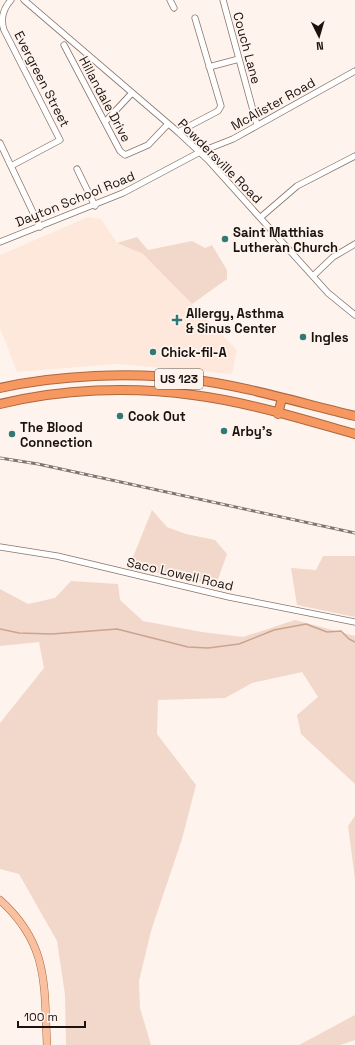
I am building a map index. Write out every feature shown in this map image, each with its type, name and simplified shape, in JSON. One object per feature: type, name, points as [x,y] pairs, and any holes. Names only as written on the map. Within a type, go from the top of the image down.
[{"type":"highway","name":"US 123","points":[[0,388],[90,376],[146,376],[190,379],[282,398],[355,416]]},
{"type":"highway","points":[[90,376],[92,392]]},
{"type":"highway","name":"US 123","points":[[0,404],[57,394],[92,392],[156,392],[192,395],[278,414],[355,434]]},
{"type":"highway","points":[[278,414],[282,398]]},
{"type":"main road","points":[[0,900],[14,913],[27,930],[39,959],[45,985],[47,1045]]},
{"type":"street","name":"Evergreen Street","points":[[11,0],[4,10],[2,19],[4,30],[60,140],[11,166]]},
{"type":"street","name":"Powdersville Road","points":[[24,0],[200,152],[261,217],[328,293],[355,315]]},
{"type":"street","points":[[170,0],[174,8]]},
{"type":"street","name":"Couch Lane","points":[[223,0],[257,125]]},
{"type":"street","points":[[178,132],[218,111],[221,106],[194,18]]},
{"type":"street","name":"Hillandale Drive","points":[[64,45],[120,151],[125,155],[148,145],[168,124]]},
{"type":"street","points":[[209,67],[239,59]]},
{"type":"street","name":"McAlister Road","points":[[200,152],[233,139],[355,71]]},
{"type":"street","points":[[105,122],[132,93]]},
{"type":"street","points":[[0,143],[40,226]]},
{"type":"street","name":"Dayton School Road","points":[[0,242],[95,206],[129,190],[200,152]]},
{"type":"street","points":[[261,217],[297,186],[355,156]]},
{"type":"street","points":[[77,169],[95,206]]},
{"type":"street","points":[[314,276],[333,257],[355,244]]},
{"type":"street","name":"Saco Lowell Road","points":[[0,547],[57,556],[229,597],[355,622]]},
{"type":"shaded area","points":[[88,217],[101,219],[117,243],[143,254],[237,350],[232,374],[117,364],[17,372],[0,328],[0,255]]},
{"type":"shaded area","points":[[137,237],[148,250],[192,241],[205,248],[212,245],[227,270],[227,279],[192,304],[143,254],[117,243]]},
{"type":"shaded area","points":[[152,510],[167,527],[186,534],[215,540],[227,554],[216,585],[129,567]]},
{"type":"shaded area","points":[[323,556],[355,556],[355,617],[297,605],[291,568],[316,570]]},
{"type":"shaded area","points":[[71,581],[118,584],[120,600],[143,621],[202,632],[243,637],[295,620],[355,636],[355,784],[301,734],[297,715],[318,697],[302,672],[252,683],[225,698],[158,700],[157,734],[196,785],[182,839],[151,931],[139,981],[140,1008],[151,1045],[66,1045],[65,995],[57,941],[19,874],[0,869],[0,723],[44,668],[39,642],[0,646],[0,589],[28,604],[55,598]]},
{"type":"shaded area","points":[[355,816],[355,879],[348,826]]},
{"type":"shaded area","points":[[355,1015],[355,1040],[340,1045],[299,1045]]},
{"type":"waterway","points":[[0,629],[19,633],[52,634],[117,629],[188,647],[208,648],[239,644],[274,630],[306,624],[327,632],[341,631],[349,639],[355,642]]},
{"type":"railway","points":[[0,458],[38,464],[355,533]]},
{"type":"place","name":"Saint Matthias Lutheran Church","points":[[225,239]]},
{"type":"place","name":"Allergy, Asthma & Sinus Center","points":[[177,320]]},
{"type":"place","name":"Ingles","points":[[303,337]]},
{"type":"place","name":"Chick-fil-A","points":[[153,352]]},
{"type":"place","name":"Cook Out","points":[[120,416]]},
{"type":"place","name":"Arby's","points":[[224,431]]},
{"type":"place","name":"The Blood Connection","points":[[12,434]]}]
